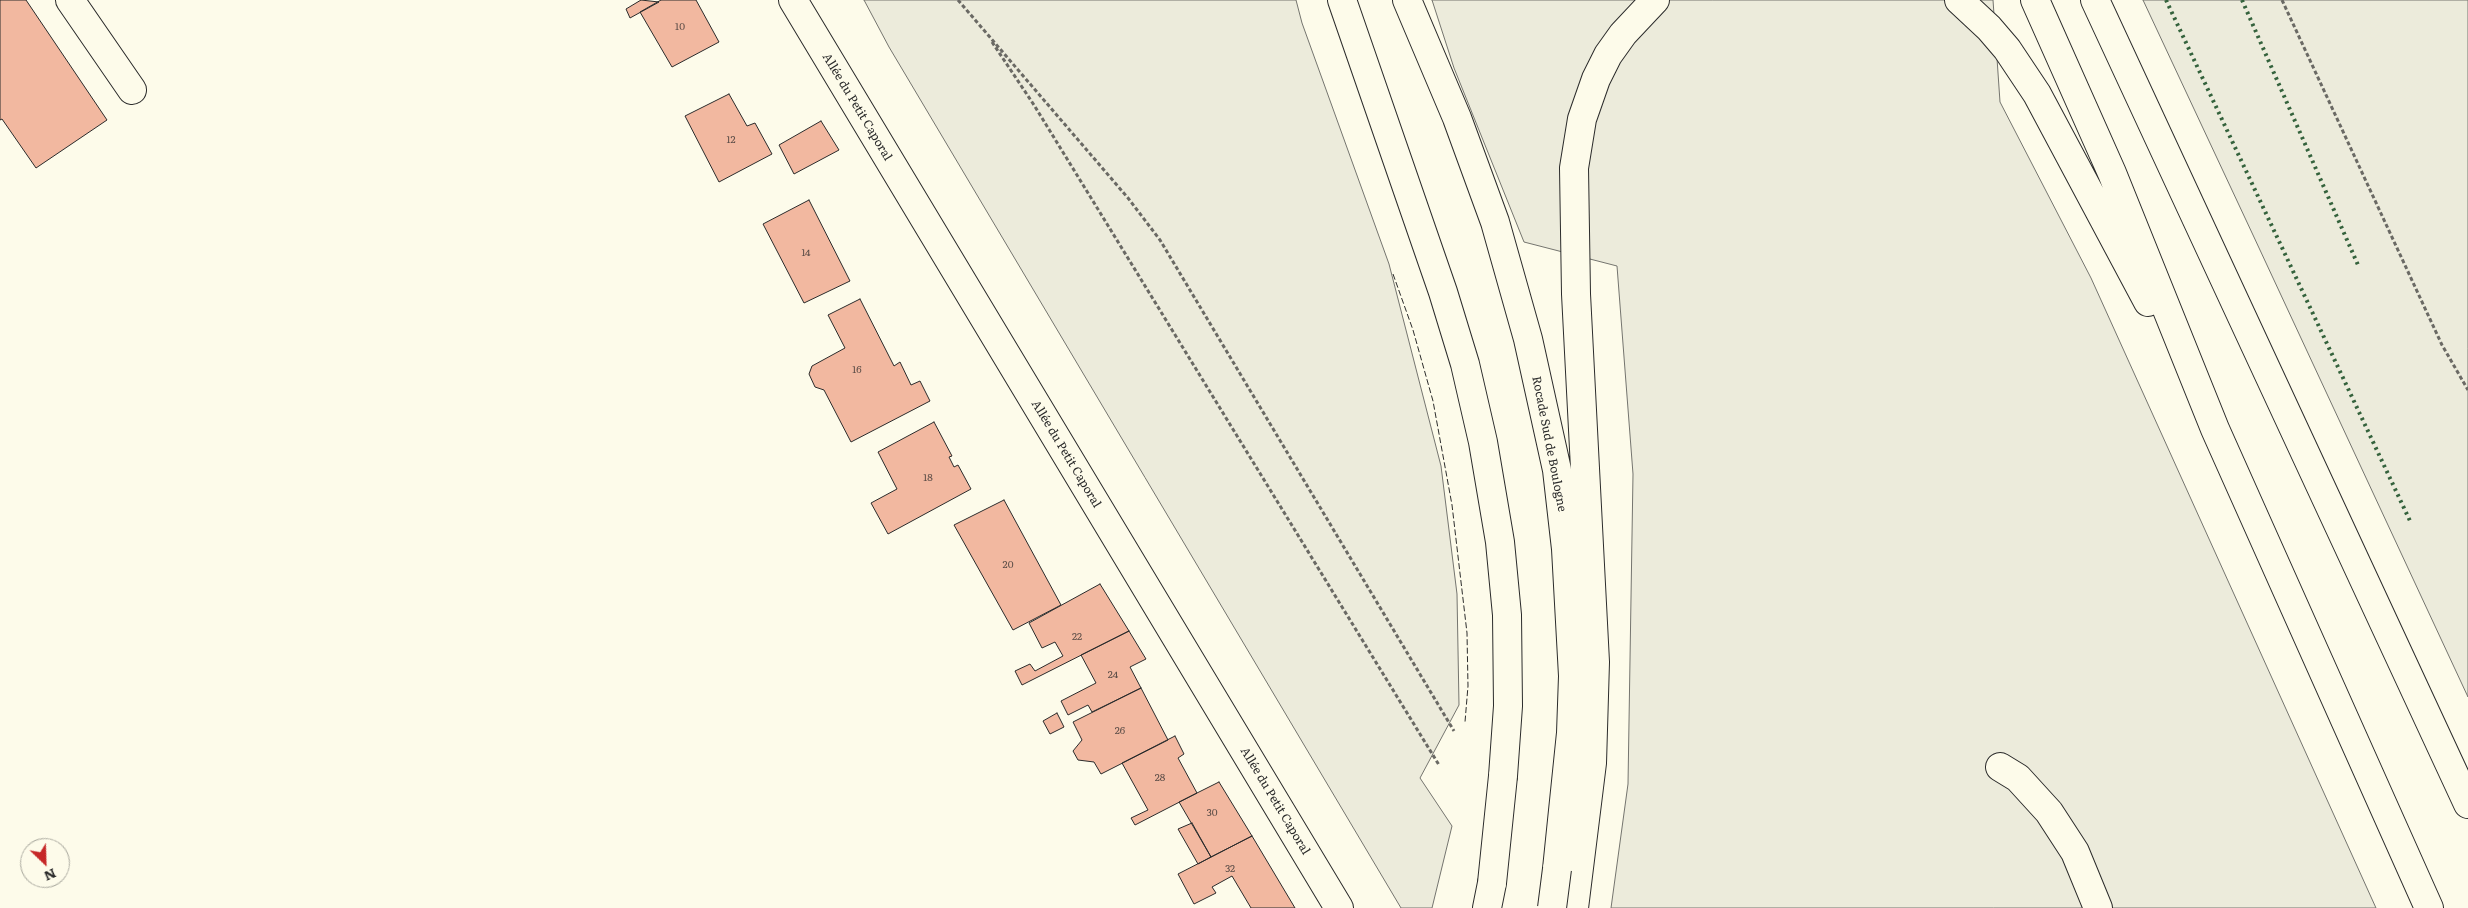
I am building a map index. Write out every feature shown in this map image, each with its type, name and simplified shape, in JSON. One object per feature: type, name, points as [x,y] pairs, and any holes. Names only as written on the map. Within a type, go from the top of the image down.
[{"type":"main road","points":[[70,0],[132,90]]},
{"type":"main road","name":"Allée du Petit Caporal","points":[[793,0],[1339,908]]},
{"type":"main road","points":[[1342,0],[1443,292],[1465,364],[1483,442],[1500,542],[1507,615],[1508,706],[1503,776],[1490,895]]},
{"type":"main road","name":"Rocade Sud de Boulogne","points":[[1407,0],[1457,118],[1495,222],[1528,339],[1557,470],[1566,549],[1573,676],[1571,733],[1557,869],[1567,904]]},
{"type":"main road","points":[[1567,904],[1592,756],[1595,662],[1576,294],[1574,168],[1582,120],[1596,79],[1608,55],[1623,34],[1655,0]]},
{"type":"main road","points":[[1959,0],[1989,28],[2007,49],[2037,94],[2215,429]]},
{"type":"main road","points":[[2034,0],[2112,173],[2215,429],[2429,908]]},
{"type":"main road","points":[[2095,0],[2468,804]]},
{"type":"main road","points":[[2000,767],[2025,784],[2049,812],[2074,852],[2098,908]]},
{"type":"path","points":[[958,0],[1128,198],[1160,240],[1454,731]]},
{"type":"path","points":[[2282,0],[2442,345],[2468,390]]},
{"type":"path","points":[[984,29],[1034,105],[1439,765]]},
{"type":"shaded area","points":[[864,0],[1296,0],[1302,23],[1389,264],[1441,466],[1457,594],[1459,705],[1420,778],[1452,826],[1432,908],[1401,908],[889,47]]},
{"type":"shaded area","points":[[1432,0],[1993,0],[2000,102],[2091,278],[2376,908],[1611,908],[1628,784],[1633,474],[1617,266],[1524,242],[1454,68]]},
{"type":"shaded area","points":[[2143,0],[2468,0],[2468,697],[2253,235]]},
{"type":"building","points":[[0,0],[26,0],[107,120],[36,168],[2,119],[0,120]]},
{"type":"building","points":[[641,0],[659,2],[630,18],[626,9]]},
{"type":"building","points":[[661,0],[696,0],[719,42],[672,67],[640,12]]},
{"type":"building","points":[[729,94],[747,126],[755,123],[772,154],[719,182],[685,116]]},
{"type":"building","points":[[821,121],[839,150],[794,174],[779,145]]},
{"type":"building","points":[[809,200],[850,281],[804,303],[763,224]]},
{"type":"building","points":[[860,299],[894,366],[900,362],[911,385],[920,381],[930,401],[851,442],[824,390],[815,387],[809,374],[812,366],[845,348],[828,315]]},
{"type":"building","points":[[934,422],[952,456],[949,457],[954,467],[958,465],[971,489],[888,534],[871,503],[897,489],[878,452]]},
{"type":"building","points":[[1004,500],[1061,605],[1013,630],[954,525]]},
{"type":"building","points":[[1100,584],[1129,631],[1022,685],[1015,671],[1030,664],[1035,671],[1063,656],[1055,642],[1042,648],[1029,623]]},
{"type":"building","points":[[1129,631],[1146,659],[1130,667],[1141,688],[1092,712],[1088,705],[1068,715],[1061,701],[1096,683],[1081,655]]},
{"type":"building","points":[[1141,688],[1168,740],[1101,774],[1094,762],[1078,760],[1073,751],[1082,740],[1073,722]]},
{"type":"building","points":[[1057,713],[1064,727],[1050,734],[1043,721]]},
{"type":"building","points":[[1175,736],[1184,754],[1178,758],[1197,793],[1135,825],[1131,818],[1148,810],[1122,763]]},
{"type":"building","points":[[1219,782],[1252,836],[1211,857],[1179,802]]},
{"type":"building","points":[[1192,823],[1211,857],[1198,864],[1178,829]]},
{"type":"building","points":[[1252,836],[1295,908],[1251,908],[1232,876],[1212,887],[1216,893],[1194,904],[1178,874]]},
{"type":"hedge","points":[[2166,0],[2411,523]]},
{"type":"hedge","points":[[2242,0],[2358,265]]},
{"type":"fence","points":[[1393,274],[1413,330],[1433,401],[1452,505],[1467,633],[1468,686],[1465,722]]}]
